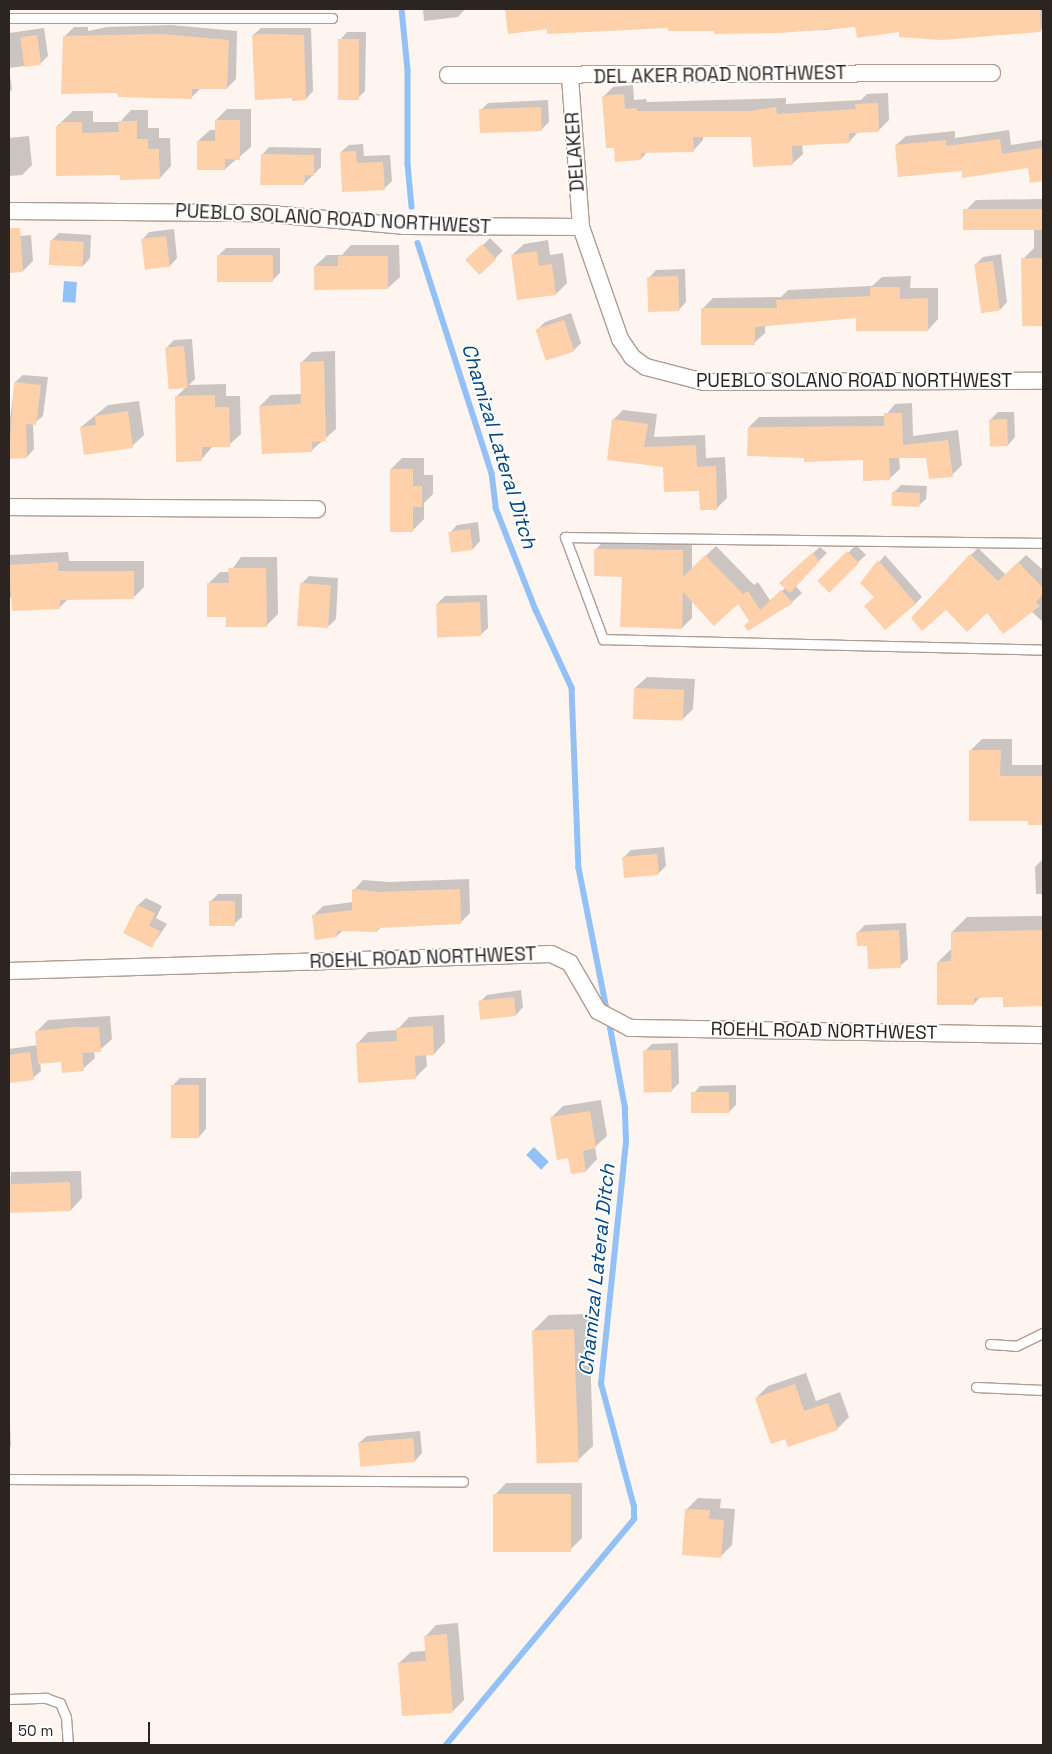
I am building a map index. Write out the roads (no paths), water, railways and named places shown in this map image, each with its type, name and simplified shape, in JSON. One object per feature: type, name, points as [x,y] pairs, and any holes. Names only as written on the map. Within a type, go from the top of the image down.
[{"type":"street","name":"DEL AKER ROAD NORTHWEST","points":[[448,75],[570,77],[992,73]]},
{"type":"street","name":"DELAKER","points":[[570,77],[581,227]]},
{"type":"street","name":"PUEBLO SOLANO ROAD NORTHWEST","points":[[9,211],[258,213],[405,226],[581,227],[620,338],[632,357],[661,373],[704,382],[1043,382]]},
{"type":"street","points":[[9,507],[317,509]]},
{"type":"street","name":"ROEHL ROAD NORTHWEST","points":[[9,972],[551,954],[570,963],[598,1011],[630,1028],[1043,1035]]},
{"type":"lane","points":[[9,18],[332,18]]},
{"type":"lane","points":[[1043,543],[565,537],[603,639],[1043,650]]},
{"type":"lane","points":[[990,1344],[1016,1346],[1043,1333]]},
{"type":"lane","points":[[976,1387],[1043,1390]]},
{"type":"lane","points":[[9,1479],[463,1481]]},
{"type":"lane","points":[[9,1699],[46,1698],[60,1704],[66,1717],[68,1745]]},
{"type":"water","points":[[64,281],[77,282],[76,303],[63,302]]},
{"type":"water","points":[[534,1147],[549,1162],[541,1170],[526,1155]]},
{"type":"waterway","name":"Chamizal Lateral Ditch","points":[[402,9],[408,70],[408,164],[412,207]]},
{"type":"waterway","name":"Chamizal Lateral Ditch","points":[[418,243],[492,473],[496,508],[536,610],[572,688],[579,868],[607,1009]]},
{"type":"waterway","name":"Chamizal Lateral Ditch","points":[[446,1745],[634,1519],[634,1507],[601,1384],[626,1142],[625,1108],[610,1028]]}]
